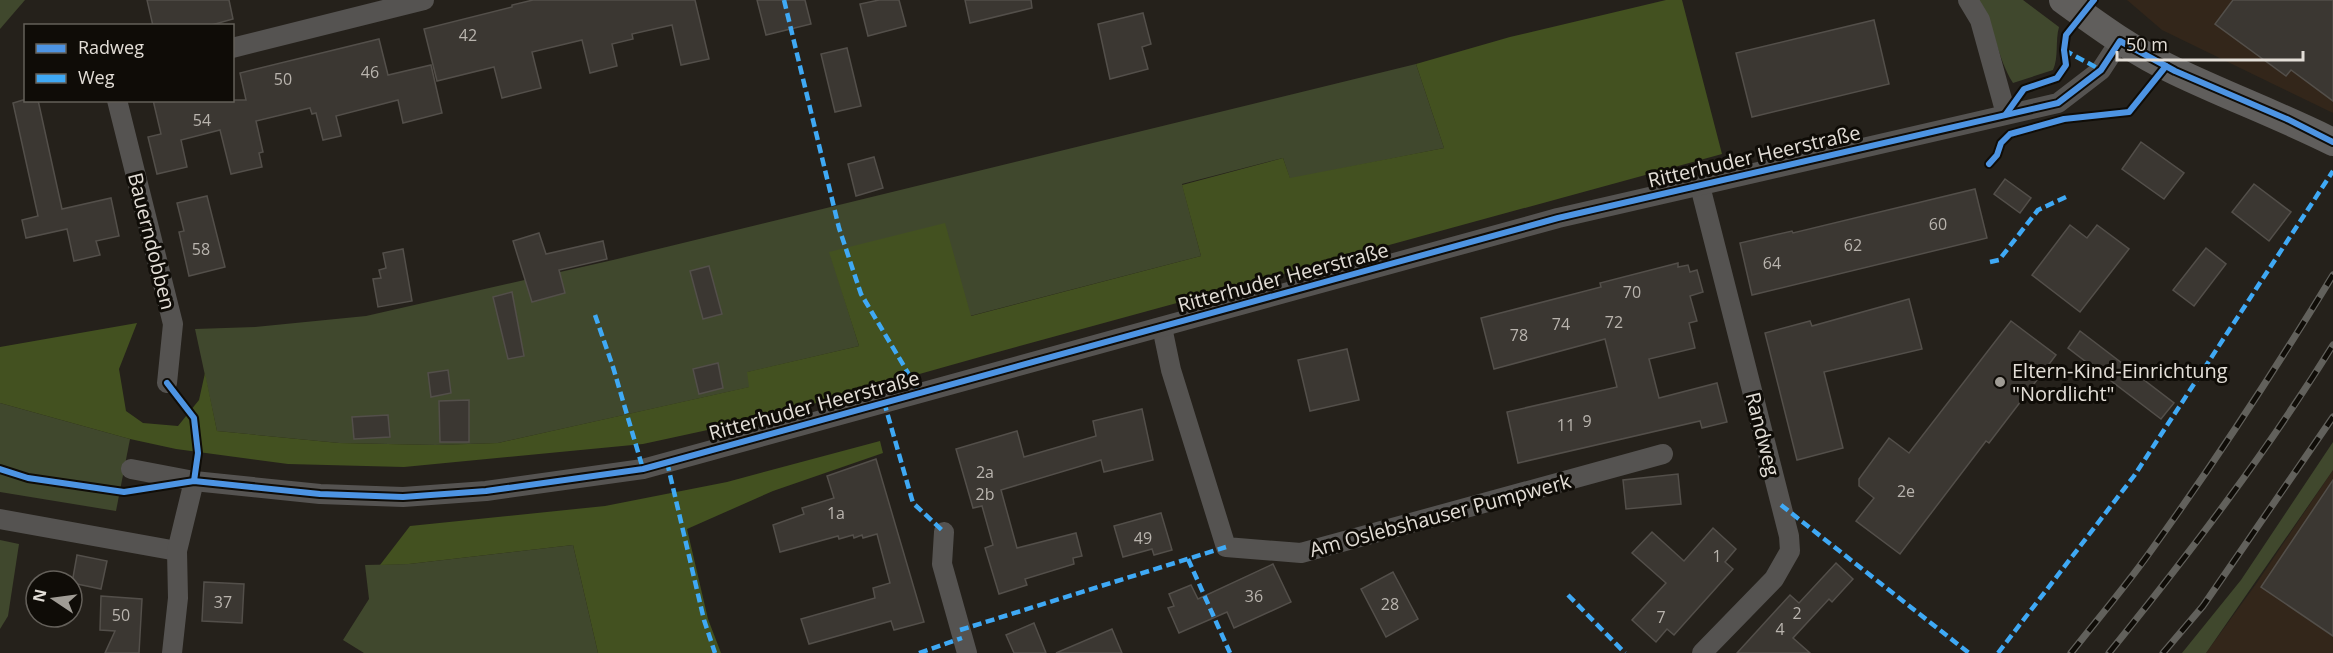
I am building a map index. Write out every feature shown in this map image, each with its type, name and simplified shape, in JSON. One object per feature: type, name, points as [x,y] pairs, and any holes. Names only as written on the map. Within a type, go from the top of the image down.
[{"type":"main road","points":[[2063,0],[2120,41],[2175,71],[2287,119],[2333,142]]},
{"type":"street","points":[[234,48],[424,0]]},
{"type":"street","points":[[1968,0],[1980,20],[2006,114]]},
{"type":"street","name":"Ritterhuder Heerstraße","points":[[131,469],[194,481],[320,494],[403,497],[486,492],[643,469],[1558,218],[2058,103],[2101,70],[2120,41]]},
{"type":"street","name":"Bauerndobben","points":[[118,102],[173,324],[167,383]]},
{"type":"street","name":"Randweg","points":[[1700,186],[1789,536],[1790,551],[1774,579],[1702,653]]},
{"type":"street","name":"Am Oslebshauser Pumpwerk","points":[[1162,327],[1171,370],[1226,547],[1301,553],[1663,454]]},
{"type":"street","points":[[172,653],[177,598],[177,551],[194,481]]},
{"type":"street","points":[[0,519],[177,551]]},
{"type":"street","points":[[944,532],[942,564],[967,653]]},
{"type":"shaded area","points":[[2127,0],[2333,0],[2333,113],[2162,30]]},
{"type":"shaded area","points":[[2333,470],[2333,653],[2206,653],[2256,584]]},
{"type":"green space","points":[[0,0],[25,0],[0,29]]},
{"type":"green space","points":[[1666,0],[1682,0],[1722,154],[763,418],[643,444],[404,467],[288,464],[176,449],[130,439],[0,403],[0,347],[137,323],[119,369],[126,411],[143,423],[178,426],[199,400],[205,373],[217,431],[339,443],[436,445],[498,443],[749,387],[747,372],[859,346],[829,252],[945,223],[971,316],[1201,256],[1182,185],[1283,158],[1290,178],[1444,148],[1416,64],[1510,37]]},
{"type":"green space","points":[[1978,0],[2023,0],[2059,27],[2053,70],[2013,83]]},
{"type":"green space","points":[[1416,64],[1444,148],[1290,179],[1283,158],[1182,184],[1201,256],[970,316],[830,252],[859,346],[748,372],[750,387],[498,443],[436,445],[339,443],[217,431],[195,329],[255,327],[366,316],[613,260]]},
{"type":"green space","points":[[0,403],[130,439],[116,511],[0,492]]},
{"type":"green space","points":[[880,441],[883,453],[773,491],[687,529],[708,619],[721,653],[598,653],[573,545],[409,564],[380,565],[410,526],[605,506],[727,482]]},
{"type":"green space","points":[[2333,442],[2333,470],[2206,653],[2182,653],[2241,580]]},
{"type":"green space","points":[[0,540],[19,544],[8,616],[0,629]]},
{"type":"green space","points":[[573,545],[598,653],[364,653],[343,640],[369,599],[365,565],[409,564]]},
{"type":"building","points":[[147,0],[229,0],[233,19],[215,24],[153,24]]},
{"type":"building","points":[[533,0],[695,0],[709,59],[681,65],[672,25],[632,34],[633,39],[612,44],[617,66],[590,73],[582,40],[532,52],[541,88],[502,98],[494,67],[437,81],[424,29]]},
{"type":"building","points":[[757,0],[805,0],[811,24],[766,35]]},
{"type":"building","points":[[879,0],[899,0],[906,26],[868,36],[860,4]]},
{"type":"building","points":[[965,0],[1031,0],[1032,8],[970,23]]},
{"type":"building","points":[[2233,0],[2333,0],[2333,101],[2291,70],[2286,76],[2215,24]]},
{"type":"building","points":[[1143,13],[1151,44],[1142,47],[1148,69],[1110,79],[1098,24]]},
{"type":"building","points":[[1874,20],[1889,84],[1752,117],[1736,53]]},
{"type":"building","points":[[379,39],[388,75],[431,65],[442,113],[403,123],[398,100],[336,116],[341,136],[323,140],[316,113],[312,114],[310,108],[256,121],[263,152],[259,153],[262,167],[231,174],[220,130],[181,140],[187,167],[157,174],[148,137],[161,134],[153,102],[246,100],[240,73]]},
{"type":"building","points":[[847,48],[861,106],[835,112],[821,54]]},
{"type":"building","points":[[23,100],[24,102],[38,102],[62,209],[111,198],[119,236],[96,241],[100,255],[74,261],[67,229],[26,238],[22,220],[38,216],[13,103]]},
{"type":"building","points":[[2141,142],[2184,173],[2164,199],[2122,169]]},
{"type":"building","points":[[874,157],[883,188],[856,196],[848,164]]},
{"type":"building","points":[[2005,179],[2031,198],[2020,213],[1994,194]]},
{"type":"building","points":[[2254,184],[2291,212],[2269,241],[2232,212]]},
{"type":"building","points":[[1975,189],[1987,238],[1752,295],[1740,243],[1792,231],[1793,233]]},
{"type":"building","points":[[207,196],[225,267],[189,276],[179,232],[184,231],[177,203]]},
{"type":"building","points":[[2070,225],[2087,238],[2097,225],[2129,249],[2080,312],[2032,275]]},
{"type":"building","points":[[539,233],[546,254],[603,241],[607,259],[559,270],[565,293],[532,302],[513,241]]},
{"type":"building","points":[[2206,248],[2226,264],[2194,306],[2173,290]]},
{"type":"building","points":[[403,249],[412,301],[378,307],[373,279],[381,278],[379,270],[386,268],[383,253]]},
{"type":"building","points":[[1678,263],[1678,267],[1688,265],[1690,272],[1697,270],[1703,292],[1690,296],[1697,321],[1689,323],[1695,348],[1649,359],[1659,398],[1717,383],[1727,422],[1702,428],[1700,421],[1518,463],[1507,412],[1617,387],[1605,339],[1494,369],[1481,318],[1601,287],[1600,283]]},
{"type":"building","points":[[709,266],[722,314],[703,319],[690,271]]},
{"type":"building","points":[[512,292],[524,356],[508,359],[493,297]]},
{"type":"building","points":[[1909,299],[1922,349],[1824,372],[1843,448],[1797,460],[1765,333],[1810,321],[1812,326]]},
{"type":"building","points":[[2011,321],[2056,355],[1989,443],[1986,441],[1900,554],[1856,521],[1874,498],[1859,486],[1859,479],[1889,438],[1909,453]]},
{"type":"building","points":[[2080,331],[2174,403],[2161,419],[2068,348]]},
{"type":"building","points":[[1347,349],[1359,400],[1310,411],[1298,360]]},
{"type":"building","points":[[718,363],[723,388],[699,394],[693,369]]},
{"type":"building","points":[[448,370],[451,393],[431,397],[428,373]]},
{"type":"building","points":[[469,400],[469,442],[440,442],[439,401]]},
{"type":"building","points":[[1142,409],[1153,460],[1104,472],[1101,460],[1001,490],[1017,548],[1076,533],[1082,556],[1073,558],[1074,564],[1025,579],[1027,585],[999,594],[985,548],[993,545],[982,506],[973,508],[956,449],[1017,431],[1024,457],[1096,436],[1093,421]]},
{"type":"building","points":[[388,415],[390,437],[354,439],[352,417]]},
{"type":"building","points":[[876,459],[924,622],[894,630],[891,621],[809,644],[801,619],[875,598],[873,588],[890,583],[877,534],[863,538],[862,535],[854,538],[853,535],[839,539],[838,536],[780,552],[773,525],[804,514],[802,508],[834,498],[827,476]]},
{"type":"building","points":[[1678,474],[1681,504],[1626,509],[1623,480]]},
{"type":"building","points":[[2333,480],[2333,636],[2261,587]]},
{"type":"building","points":[[1161,513],[1172,550],[1154,555],[1152,549],[1123,557],[1114,526]]},
{"type":"building","points":[[1713,528],[1736,549],[1725,562],[1733,569],[1674,635],[1667,629],[1656,642],[1632,620],[1666,583],[1632,553],[1652,532],[1684,561]]},
{"type":"building","points":[[77,555],[107,561],[101,589],[84,585],[84,569],[74,569]]},
{"type":"building","points":[[1836,563],[1853,579],[1832,602],[1829,599],[1793,638],[1810,653],[1737,653],[1790,595],[1799,603]]},
{"type":"building","points":[[1273,564],[1291,602],[1234,628],[1227,612],[1179,633],[1168,608],[1174,606],[1169,594],[1191,585],[1198,599]]},
{"type":"building","points":[[1393,572],[1418,619],[1386,637],[1361,589]]},
{"type":"building","points":[[204,582],[244,584],[242,623],[202,621]]},
{"type":"building","points":[[101,596],[142,599],[139,653],[105,653],[115,631],[100,630]]},
{"type":"building","points":[[1034,623],[1046,653],[1014,653],[1006,635]]},
{"type":"building","points":[[1112,629],[1122,653],[1056,653]]},
{"type":"railway","points":[[2071,653],[2121,591],[2198,484],[2267,381],[2333,275]]},
{"type":"railway","points":[[2109,653],[2226,502],[2281,425],[2333,345]]},
{"type":"railway","points":[[2163,653],[2203,606],[2333,417]]},
{"type":"marked path","points":[[784,0],[839,228],[861,294],[920,393]]},
{"type":"marked path","points":[[2064,50],[2101,70]]},
{"type":"marked path","points":[[1998,653],[2134,476],[2333,171]]},
{"type":"marked path","points":[[1990,262],[1999,260],[2038,210],[2068,196]]},
{"type":"marked path","points":[[595,315],[643,469]]},
{"type":"marked path","points":[[884,402],[913,503],[944,532]]},
{"type":"marked path","points":[[667,462],[704,620],[715,653]]},
{"type":"marked path","points":[[1781,505],[1969,653]]},
{"type":"marked path","points":[[960,630],[1226,547]]},
{"type":"marked path","points":[[1188,559],[1230,653]]},
{"type":"marked path","points":[[1568,595],[1625,653]]},
{"type":"marked path","points":[[919,653],[962,638]]},
{"type":"cycle path","points":[[2006,114],[2024,89],[2057,78],[2066,65],[2064,50],[2066,35],[2094,0]]},
{"type":"cycle path","points":[[0,469],[28,478],[124,492],[194,481],[320,494],[403,497],[486,491],[643,469],[1558,218],[2058,103],[2101,70],[2120,41],[2175,71],[2287,119],[2333,142]]},
{"type":"cycle path","points":[[1989,164],[1997,155],[2001,143],[2010,134],[2064,119],[2129,112],[2166,66]]},
{"type":"cycle path","points":[[167,383],[194,418],[198,453],[194,481]]},
{"type":"place","name":"Eltern-Kind-Einrichtung \"Nordlicht\"","points":[[2000,382]]}]
